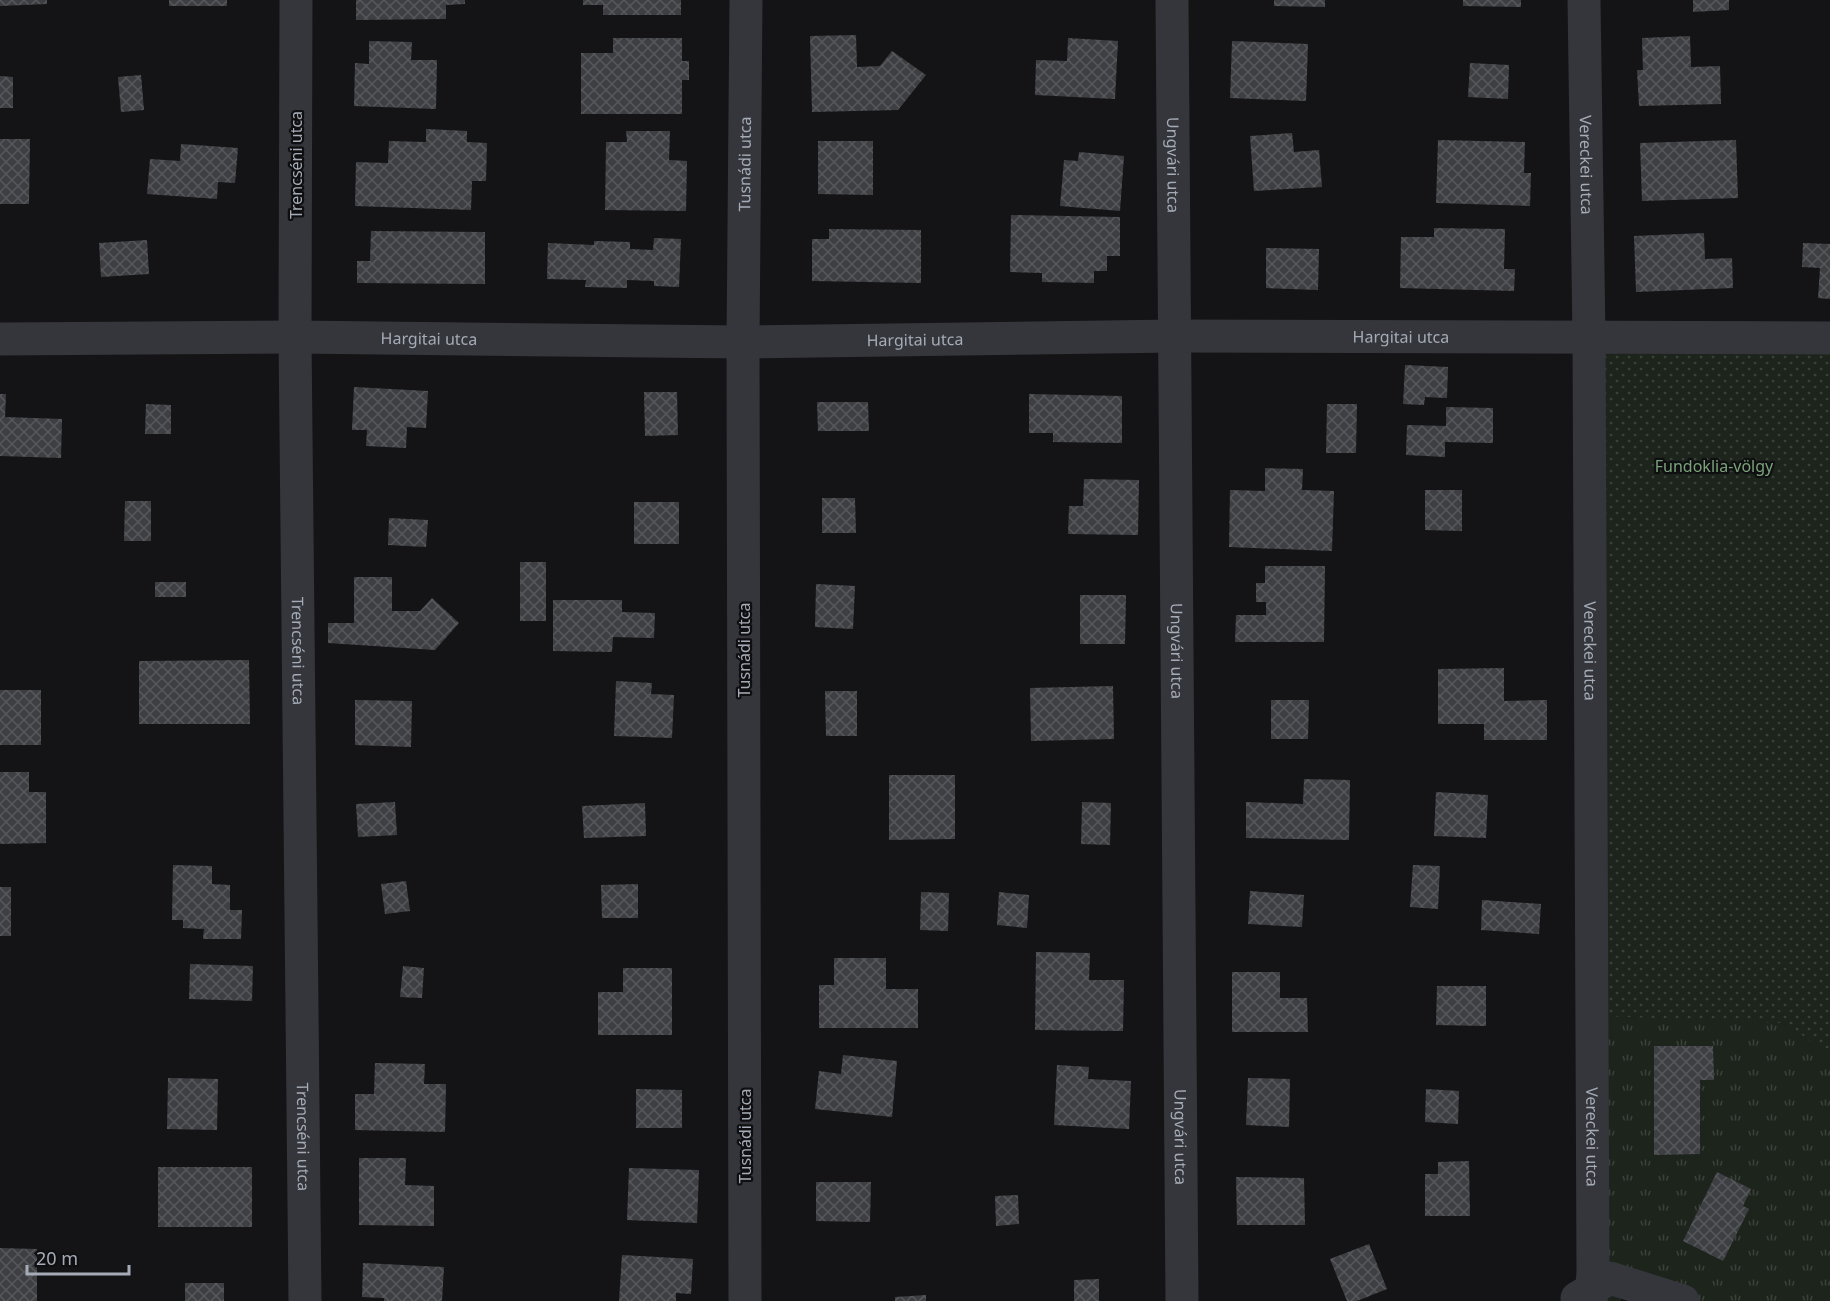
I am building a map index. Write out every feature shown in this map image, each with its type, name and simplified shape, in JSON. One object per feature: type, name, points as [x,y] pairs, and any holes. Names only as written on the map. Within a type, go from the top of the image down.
[{"type":"street","name":"Trencséni utca","points":[[296,0],[295,337],[305,1301]]},
{"type":"street","name":"Tusnádi utca","points":[[745,1301],[743,342],[746,0]]},
{"type":"street","name":"Ungvári utca","points":[[1172,0],[1182,1301]]},
{"type":"street","name":"Vereckei utca","points":[[1584,0],[1593,1260],[1585,1297]]},
{"type":"street","name":"Hargitai utca","points":[[0,339],[295,337],[743,342],[1175,336],[1830,338]]},
{"type":"street","points":[[1585,1297],[1610,1278],[1683,1301]]},
{"type":"green space","name":"Fundoklia-völgy","points":[[1597,349],[1830,351],[1830,1054],[1784,1023],[1601,1016]]},
{"type":"green space","points":[[1830,459],[1830,1301],[1652,1301],[1621,1290],[1621,1301],[1604,1301],[1601,1016]]},
{"type":"building","points":[[0,0],[47,0],[47,4],[0,6]]},
{"type":"building","points":[[169,0],[227,0],[227,6],[169,6]]},
{"type":"building","points":[[356,0],[465,0],[465,4],[446,5],[446,19],[356,20]]},
{"type":"building","points":[[583,0],[681,0],[681,15],[603,15],[603,5],[583,5]]},
{"type":"building","points":[[1274,0],[1325,0],[1325,7],[1274,6]]},
{"type":"building","points":[[1463,0],[1521,0],[1521,7],[1463,6]]},
{"type":"building","points":[[1693,0],[1729,0],[1729,10],[1693,12]]},
{"type":"building","points":[[856,35],[857,67],[880,66],[892,51],[926,75],[898,110],[812,112],[810,36]]},
{"type":"building","points":[[1690,36],[1691,67],[1720,66],[1721,104],[1639,106],[1637,70],[1643,70],[1642,38]]},
{"type":"building","points":[[613,38],[682,38],[682,61],[689,61],[689,80],[682,80],[682,114],[581,114],[581,53],[613,53]]},
{"type":"building","points":[[1068,38],[1118,41],[1115,99],[1035,95],[1036,60],[1067,61]]},
{"type":"building","points":[[369,41],[412,42],[411,60],[437,60],[436,109],[354,106],[355,63],[369,64]]},
{"type":"building","points":[[1232,41],[1308,44],[1306,101],[1230,98]]},
{"type":"building","points":[[1470,63],[1509,65],[1508,99],[1468,97]]},
{"type":"building","points":[[141,75],[144,110],[121,112],[118,77]]},
{"type":"building","points":[[0,76],[13,77],[13,108],[0,108]]},
{"type":"building","points":[[426,129],[467,131],[467,142],[487,143],[486,181],[472,181],[471,210],[355,206],[356,162],[388,163],[389,141],[426,142]]},
{"type":"building","points":[[626,131],[670,131],[669,160],[687,161],[686,211],[605,210],[606,142],[627,142]]},
{"type":"building","points":[[1292,133],[1294,152],[1319,150],[1322,187],[1254,191],[1250,136]]},
{"type":"building","points":[[0,139],[30,139],[29,204],[0,204]]},
{"type":"building","points":[[1438,140],[1525,142],[1524,173],[1531,173],[1530,206],[1436,203]]},
{"type":"building","points":[[1736,140],[1738,198],[1642,201],[1640,143]]},
{"type":"building","points":[[818,141],[873,141],[873,195],[818,194]]},
{"type":"building","points":[[181,144],[238,148],[235,183],[218,182],[217,199],[147,194],[150,159],[180,161]]},
{"type":"building","points":[[1079,152],[1124,156],[1120,211],[1060,206],[1064,160],[1078,161]]},
{"type":"building","points":[[1011,215],[1120,217],[1120,256],[1107,256],[1107,271],[1094,271],[1094,283],[1042,282],[1042,273],[1010,272]]},
{"type":"building","points":[[1434,228],[1505,229],[1504,269],[1515,269],[1514,291],[1400,288],[1401,237],[1434,237]]},
{"type":"building","points":[[829,229],[921,230],[921,283],[812,281],[812,239],[829,239]]},
{"type":"building","points":[[371,231],[485,232],[485,284],[357,283],[357,261],[370,261]]},
{"type":"building","points":[[1704,233],[1705,259],[1732,258],[1733,288],[1636,292],[1634,236]]},
{"type":"building","points":[[654,238],[681,239],[679,287],[654,286],[654,281],[627,280],[627,288],[585,287],[586,280],[547,279],[548,243],[594,245],[594,241],[630,242],[630,249],[653,250]]},
{"type":"building","points":[[147,240],[149,274],[101,277],[99,243]]},
{"type":"building","points":[[1803,243],[1830,244],[1830,299],[1818,298],[1820,268],[1802,267]]},
{"type":"building","points":[[1266,248],[1319,249],[1318,290],[1266,288]]},
{"type":"building","points":[[1405,365],[1448,367],[1447,398],[1425,397],[1424,405],[1403,404]]},
{"type":"building","points":[[354,387],[428,391],[426,428],[407,427],[406,448],[366,446],[367,430],[352,430]]},
{"type":"building","points":[[644,392],[677,392],[678,435],[645,436]]},
{"type":"building","points":[[0,394],[6,394],[5,417],[62,419],[61,458],[0,456]]},
{"type":"building","points":[[1029,394],[1122,396],[1122,443],[1053,442],[1053,433],[1029,433]]},
{"type":"building","points":[[817,402],[868,402],[869,431],[818,431]]},
{"type":"building","points":[[146,404],[171,405],[171,434],[145,434]]},
{"type":"building","points":[[1327,404],[1357,404],[1356,453],[1326,453]]},
{"type":"building","points":[[1446,407],[1493,408],[1493,443],[1445,442],[1445,457],[1406,455],[1407,425],[1446,426]]},
{"type":"building","points":[[1265,468],[1303,469],[1302,490],[1334,491],[1332,551],[1229,547],[1230,490],[1265,491]]},
{"type":"building","points":[[1084,479],[1139,480],[1138,535],[1068,534],[1069,506],[1083,506]]},
{"type":"building","points":[[1425,490],[1462,490],[1462,531],[1425,530]]},
{"type":"building","points":[[822,498],[855,498],[856,533],[822,533]]},
{"type":"building","points":[[125,501],[151,501],[151,541],[124,541]]},
{"type":"building","points":[[634,502],[679,502],[679,544],[634,544]]},
{"type":"building","points":[[389,518],[428,520],[426,547],[388,545]]},
{"type":"building","points":[[520,562],[546,562],[546,621],[520,621]]},
{"type":"building","points":[[1265,566],[1325,566],[1324,642],[1235,642],[1236,615],[1266,615],[1266,602],[1256,602],[1256,583],[1265,583]]},
{"type":"building","points":[[354,577],[392,577],[392,611],[420,611],[432,598],[459,623],[435,650],[328,643],[328,623],[354,623]]},
{"type":"building","points":[[155,582],[186,582],[186,597],[155,597]]},
{"type":"building","points":[[816,584],[855,586],[853,629],[815,627]]},
{"type":"building","points":[[1080,595],[1126,595],[1125,644],[1080,644]]},
{"type":"building","points":[[553,600],[622,600],[622,612],[655,613],[654,638],[613,637],[612,652],[553,651]]},
{"type":"building","points":[[249,660],[250,724],[139,724],[139,661]]},
{"type":"building","points":[[1504,668],[1504,701],[1547,700],[1547,740],[1484,740],[1484,724],[1438,724],[1438,669]]},
{"type":"building","points":[[616,681],[652,683],[651,694],[674,695],[672,738],[614,736]]},
{"type":"building","points":[[1113,686],[1114,739],[1031,741],[1030,688]]},
{"type":"building","points":[[0,690],[41,690],[41,745],[0,745]]},
{"type":"building","points":[[825,691],[857,691],[857,736],[826,736]]},
{"type":"building","points":[[355,700],[412,701],[411,747],[355,745]]},
{"type":"building","points":[[1271,700],[1309,700],[1308,739],[1271,739]]},
{"type":"building","points":[[0,772],[29,772],[29,792],[46,792],[46,843],[0,844]]},
{"type":"building","points":[[889,775],[955,775],[955,839],[889,840]]},
{"type":"building","points":[[1304,779],[1350,780],[1349,840],[1246,838],[1246,802],[1303,804]]},
{"type":"building","points":[[1436,792],[1488,795],[1486,838],[1434,836]]},
{"type":"building","points":[[395,802],[397,835],[358,837],[356,804]]},
{"type":"building","points":[[1082,802],[1111,803],[1110,845],[1081,844]]},
{"type":"building","points":[[645,803],[646,836],[584,838],[582,806]]},
{"type":"building","points":[[173,865],[212,866],[212,884],[230,885],[230,910],[242,910],[241,939],[203,939],[204,929],[183,928],[183,920],[172,920]]},
{"type":"building","points":[[1413,865],[1440,866],[1438,909],[1410,907]]},
{"type":"building","points":[[406,881],[410,911],[385,914],[381,884]]},
{"type":"building","points":[[638,884],[638,918],[602,918],[601,885]]},
{"type":"building","points":[[0,887],[11,887],[11,936],[0,936]]},
{"type":"building","points":[[1250,891],[1304,895],[1302,927],[1248,924]]},
{"type":"building","points":[[921,892],[949,893],[948,931],[920,930]]},
{"type":"building","points":[[999,892],[1029,895],[1027,928],[997,925]]},
{"type":"building","points":[[1482,900],[1541,904],[1539,934],[1481,930]]},
{"type":"building","points":[[1036,952],[1090,953],[1089,980],[1124,980],[1123,1031],[1035,1030]]},
{"type":"building","points":[[834,958],[886,958],[886,989],[918,989],[918,1028],[819,1028],[819,985],[834,985]]},
{"type":"building","points":[[190,964],[253,966],[252,1001],[189,999]]},
{"type":"building","points":[[403,966],[424,968],[422,998],[400,997]]},
{"type":"building","points":[[623,968],[672,968],[672,1035],[598,1035],[598,992],[623,992]]},
{"type":"building","points":[[1232,972],[1280,972],[1280,998],[1307,998],[1308,1032],[1232,1032]]},
{"type":"building","points":[[1437,986],[1486,986],[1486,1026],[1436,1025]]},
{"type":"building","points":[[1654,1046],[1713,1046],[1714,1080],[1700,1080],[1700,1154],[1654,1155]]},
{"type":"building","points":[[843,1055],[897,1061],[892,1117],[815,1109],[819,1071],[841,1074]]},
{"type":"building","points":[[375,1063],[425,1064],[424,1084],[446,1084],[445,1132],[355,1130],[355,1094],[374,1094]]},
{"type":"building","points":[[1057,1065],[1089,1067],[1088,1079],[1131,1081],[1129,1129],[1054,1125]]},
{"type":"building","points":[[168,1078],[218,1079],[217,1130],[167,1129]]},
{"type":"building","points":[[1248,1078],[1290,1079],[1289,1127],[1246,1125]]},
{"type":"building","points":[[636,1089],[682,1090],[682,1128],[636,1128]]},
{"type":"building","points":[[1426,1089],[1459,1091],[1458,1124],[1425,1122]]},
{"type":"building","points":[[359,1158],[406,1158],[405,1185],[434,1186],[434,1226],[359,1225]]},
{"type":"building","points":[[1469,1161],[1470,1216],[1425,1216],[1425,1174],[1438,1174],[1438,1162]]},
{"type":"building","points":[[158,1167],[252,1167],[252,1227],[158,1227]]},
{"type":"building","points":[[629,1168],[699,1170],[697,1223],[627,1220]]},
{"type":"building","points":[[1717,1172],[1751,1189],[1743,1206],[1749,1209],[1723,1261],[1683,1241]]},
{"type":"building","points":[[1236,1177],[1304,1178],[1305,1225],[1237,1225]]},
{"type":"building","points":[[816,1182],[871,1182],[870,1222],[816,1221]]},
{"type":"building","points":[[1018,1195],[1019,1224],[996,1226],[995,1196]]},
{"type":"building","points":[[1369,1244],[1387,1289],[1357,1301],[1347,1301],[1330,1259]]},
{"type":"building","points":[[0,1248],[37,1249],[37,1301],[0,1301]]},
{"type":"building","points":[[622,1255],[693,1259],[691,1294],[676,1293],[676,1301],[619,1301]]},
{"type":"building","points":[[363,1263],[444,1267],[442,1301],[384,1301],[384,1298],[362,1297]]},
{"type":"building","points":[[1099,1279],[1099,1301],[1074,1301],[1074,1280]]},
{"type":"building","points":[[185,1283],[224,1283],[224,1301],[185,1301]]},
{"type":"building","points":[[926,1295],[926,1301],[895,1301],[895,1297]]}]
